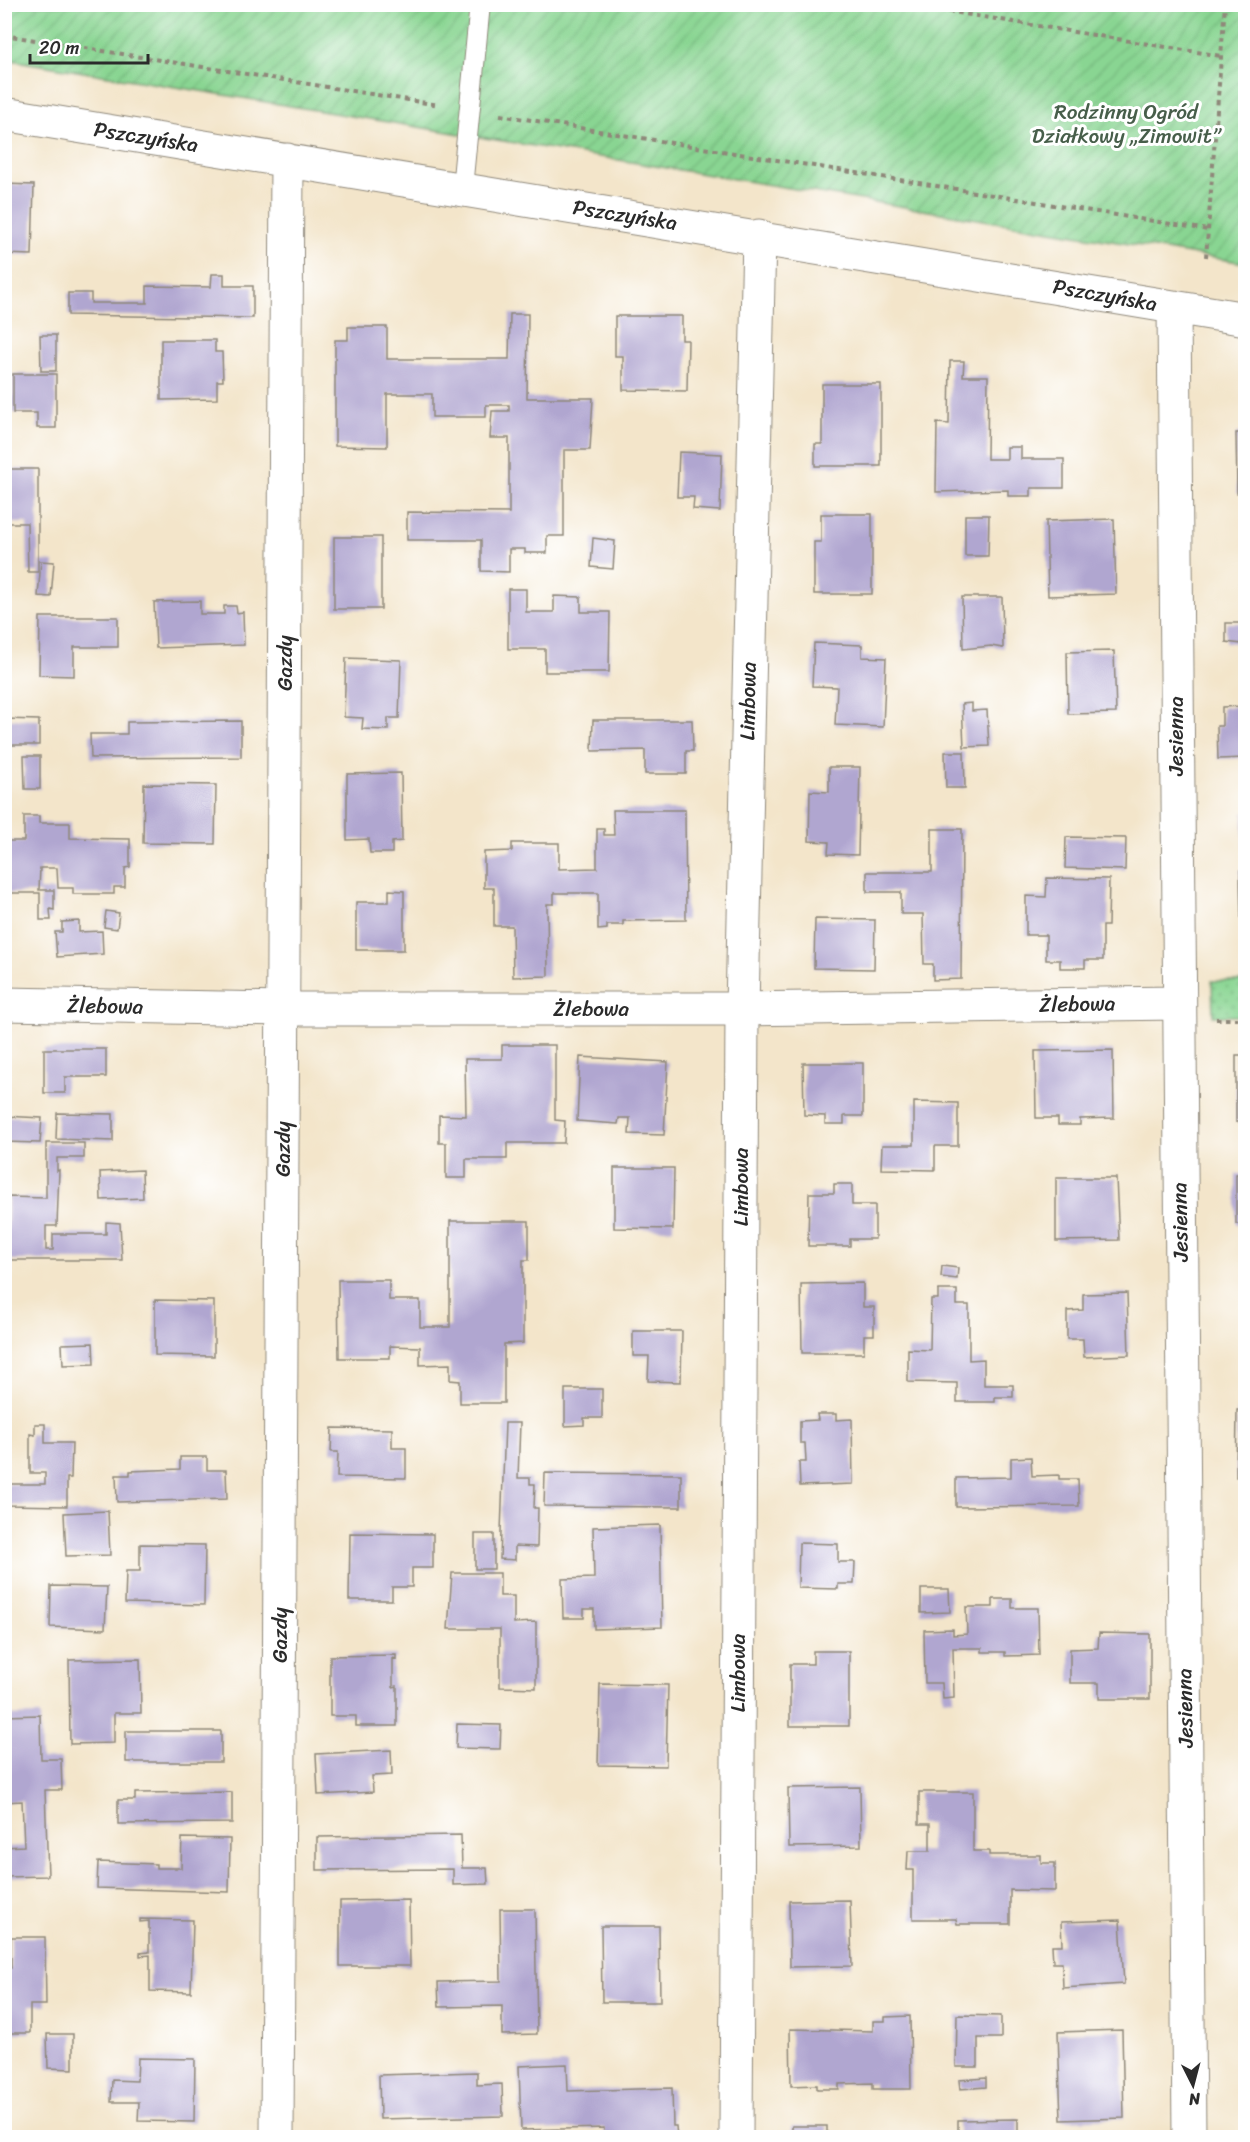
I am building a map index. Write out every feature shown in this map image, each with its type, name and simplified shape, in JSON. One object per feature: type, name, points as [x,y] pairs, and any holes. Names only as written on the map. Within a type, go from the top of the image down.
[{"type":"street","name":"Pszczyńska","points":[[4,114],[759,236],[1245,319]]},
{"type":"street","name":"Gazdy","points":[[278,2138],[287,160]]},
{"type":"street","name":"Limbowa","points":[[736,2138],[742,1009],[759,236]]},
{"type":"street","name":"Jesienna","points":[[1174,307],[1189,2138]]},
{"type":"street","name":"Żlebowa","points":[[4,1004],[283,1009],[742,1009],[1178,1003]]},
{"type":"lane","points":[[462,188],[480,4]]},
{"type":"path","points":[[904,4],[1221,56]]},
{"type":"path","points":[[1206,257],[1225,4]]},
{"type":"path","points":[[4,35],[1208,230]]},
{"type":"path","points":[[1209,1019],[1245,1019]]},
{"type":"green space","name":"Rodzinny Ogród Działkowy „Zimowit”","points":[[4,5],[1245,5],[1245,263],[5,59]]},
{"type":"green space","points":[[1212,981],[1245,981],[1245,1016],[1213,1016]]},
{"type":"building","points":[[4,184],[34,185],[32,255],[4,254]]},
{"type":"building","points":[[212,274],[224,274],[224,286],[253,286],[253,318],[68,315],[68,293],[91,293],[91,303],[147,303],[147,286],[211,287]]},
{"type":"building","points":[[510,314],[528,314],[527,398],[593,398],[590,450],[564,450],[564,536],[547,536],[547,553],[525,553],[525,549],[509,549],[509,572],[481,571],[481,540],[407,540],[407,512],[509,513],[509,438],[490,438],[492,411],[509,411],[509,405],[486,405],[486,417],[432,417],[432,394],[387,394],[387,447],[335,446],[335,340],[348,340],[348,327],[387,327],[387,359],[509,359]]},
{"type":"building","points":[[615,316],[682,316],[682,340],[688,340],[687,391],[623,390],[623,356],[615,356]]},
{"type":"building","points":[[40,335],[56,335],[56,371],[41,371]]},
{"type":"building","points":[[161,340],[215,340],[215,352],[222,352],[223,381],[217,381],[217,399],[161,400]]},
{"type":"building","points":[[950,361],[964,361],[963,376],[988,376],[987,459],[1007,459],[1007,447],[1021,447],[1021,459],[1064,459],[1064,488],[1031,488],[1031,496],[1008,496],[1008,490],[936,492],[937,423],[949,424]]},
{"type":"building","points":[[13,374],[56,374],[56,428],[37,428],[37,413],[13,413]]},
{"type":"building","points":[[822,384],[881,384],[881,466],[815,466],[815,444],[822,444]]},
{"type":"building","points":[[1236,433],[1245,433],[1245,492],[1237,493]]},
{"type":"building","points":[[679,452],[722,454],[720,511],[693,509],[694,497],[677,497]]},
{"type":"building","points":[[4,469],[38,469],[38,572],[28,572],[27,523],[4,523]]},
{"type":"building","points":[[821,514],[872,514],[872,594],[814,594],[814,542],[821,542]]},
{"type":"building","points":[[965,515],[989,515],[988,556],[965,556]]},
{"type":"building","points":[[1114,519],[1116,594],[1048,596],[1046,521]]},
{"type":"building","points":[[334,537],[381,537],[381,609],[334,609]]},
{"type":"building","points":[[593,538],[615,541],[613,569],[591,567]]},
{"type":"building","points":[[41,561],[54,562],[51,597],[38,596]]},
{"type":"building","points":[[508,589],[526,589],[526,612],[554,612],[554,596],[581,597],[581,612],[610,612],[609,672],[545,672],[545,649],[508,649]]},
{"type":"building","points":[[962,597],[1002,597],[1003,648],[991,646],[963,649]]},
{"type":"building","points":[[200,601],[200,614],[224,614],[224,606],[236,606],[237,613],[243,612],[244,645],[156,648],[154,602]]},
{"type":"building","points":[[40,617],[118,617],[118,647],[74,647],[74,676],[39,675]]},
{"type":"building","points":[[1226,623],[1245,623],[1245,672],[1242,672],[1242,644],[1226,642]]},
{"type":"building","points":[[814,643],[862,645],[862,657],[886,658],[883,727],[835,725],[837,687],[812,686]]},
{"type":"building","points":[[1114,651],[1116,713],[1068,714],[1067,652]]},
{"type":"building","points":[[346,658],[401,660],[399,718],[388,718],[388,730],[362,729],[363,718],[344,717]]},
{"type":"building","points":[[972,703],[972,711],[987,710],[989,746],[964,747],[962,704]]},
{"type":"building","points":[[1245,706],[1245,758],[1218,759],[1217,726],[1222,726],[1222,707]]},
{"type":"building","points":[[4,719],[39,720],[39,745],[4,745]]},
{"type":"building","points":[[593,720],[692,720],[693,751],[686,751],[686,774],[645,774],[645,750],[592,751]]},
{"type":"building","points":[[241,721],[241,757],[91,758],[90,734],[127,734],[127,722]]},
{"type":"building","points":[[945,752],[964,752],[965,788],[946,788]]},
{"type":"building","points":[[24,756],[40,756],[40,789],[25,789]]},
{"type":"building","points":[[829,767],[860,767],[858,855],[828,854],[829,842],[809,841],[810,791],[829,792]]},
{"type":"building","points":[[401,773],[402,841],[392,842],[392,853],[370,853],[369,839],[347,840],[347,774]]},
{"type":"building","points":[[144,784],[216,785],[215,844],[143,843]]},
{"type":"building","points":[[613,810],[685,810],[686,920],[623,921],[623,925],[607,925],[607,929],[598,930],[598,893],[554,893],[554,904],[547,904],[548,976],[513,977],[512,926],[494,926],[494,888],[484,888],[484,852],[512,851],[512,843],[559,843],[559,869],[597,868],[597,829],[604,829],[604,835],[614,835]]},
{"type":"building","points":[[1243,813],[1245,813],[1245,929],[1241,929],[1240,870],[1243,870]]},
{"type":"building","points":[[24,816],[39,816],[39,823],[70,823],[70,838],[130,839],[130,867],[125,868],[125,887],[114,887],[114,894],[73,894],[73,888],[58,888],[57,868],[40,868],[39,890],[54,890],[54,910],[50,909],[51,920],[40,920],[40,893],[4,893],[4,841],[24,841]]},
{"type":"building","points":[[932,829],[962,829],[961,979],[933,980],[933,964],[924,964],[923,914],[901,914],[901,892],[867,892],[867,872],[932,872]]},
{"type":"building","points":[[1066,837],[1126,838],[1125,870],[1065,868]]},
{"type":"building","points":[[1047,878],[1109,879],[1108,926],[1103,926],[1103,960],[1085,960],[1085,968],[1060,968],[1060,960],[1046,960],[1046,935],[1026,935],[1026,896],[1046,897]]},
{"type":"building","points":[[389,890],[404,891],[404,950],[356,950],[356,902],[389,902]]},
{"type":"building","points":[[106,911],[119,913],[117,929],[104,927]]},
{"type":"building","points":[[815,919],[875,920],[874,969],[814,968]]},
{"type":"building","points":[[79,921],[79,932],[102,931],[103,954],[57,957],[55,932],[62,932],[62,922]]},
{"type":"building","points":[[502,1045],[555,1045],[555,1120],[565,1121],[564,1143],[507,1143],[507,1159],[466,1159],[466,1178],[446,1178],[446,1143],[439,1143],[439,1115],[466,1116],[465,1059],[502,1059]]},
{"type":"building","points":[[44,1049],[106,1049],[106,1077],[65,1077],[65,1093],[44,1093]]},
{"type":"building","points":[[1113,1050],[1114,1118],[1080,1119],[1080,1125],[1058,1125],[1058,1118],[1036,1118],[1035,1051]]},
{"type":"building","points":[[1236,1055],[1245,1055],[1245,1122],[1236,1122]]},
{"type":"building","points":[[580,1057],[668,1062],[664,1135],[629,1134],[630,1118],[619,1118],[618,1124],[577,1121]]},
{"type":"building","points":[[803,1063],[863,1063],[863,1116],[844,1116],[844,1124],[825,1124],[825,1116],[804,1115]]},
{"type":"building","points":[[914,1102],[958,1103],[958,1146],[935,1146],[935,1170],[881,1169],[882,1145],[914,1145]]},
{"type":"building","points":[[57,1113],[113,1114],[113,1141],[56,1139]]},
{"type":"building","points":[[4,1116],[42,1118],[40,1143],[4,1142]]},
{"type":"building","points":[[46,1143],[84,1143],[84,1158],[57,1158],[57,1171],[59,1170],[57,1226],[46,1226],[46,1250],[53,1250],[53,1234],[106,1234],[106,1222],[120,1223],[122,1260],[7,1260],[8,1197],[46,1198]]},
{"type":"building","points":[[614,1168],[674,1168],[673,1229],[614,1228]]},
{"type":"building","points":[[142,1170],[143,1198],[101,1200],[100,1172]]},
{"type":"building","points":[[1236,1174],[1245,1174],[1245,1224],[1236,1224]]},
{"type":"building","points":[[1056,1178],[1116,1178],[1119,1240],[1056,1241]]},
{"type":"building","points":[[834,1184],[852,1184],[852,1205],[875,1205],[875,1239],[850,1239],[850,1246],[808,1246],[809,1193],[834,1193]]},
{"type":"building","points":[[450,1221],[529,1221],[529,1260],[523,1260],[523,1343],[504,1344],[504,1403],[460,1403],[460,1381],[450,1380],[450,1364],[420,1365],[420,1347],[390,1346],[390,1358],[339,1358],[338,1280],[389,1280],[389,1300],[420,1300],[420,1327],[450,1327]]},
{"type":"building","points":[[942,1266],[958,1268],[957,1279],[941,1277]]},
{"type":"building","points":[[863,1283],[863,1307],[874,1307],[874,1335],[864,1335],[864,1353],[802,1353],[801,1284]]},
{"type":"building","points":[[938,1290],[957,1290],[957,1305],[969,1305],[969,1360],[984,1359],[984,1385],[1013,1385],[1013,1397],[995,1397],[995,1402],[957,1402],[957,1383],[908,1382],[908,1349],[930,1350],[931,1299],[938,1299]]},
{"type":"building","points":[[1127,1293],[1129,1355],[1084,1357],[1083,1339],[1067,1339],[1067,1311],[1083,1310],[1083,1294]]},
{"type":"building","points":[[155,1300],[214,1301],[214,1356],[155,1355]]},
{"type":"building","points":[[633,1331],[682,1331],[681,1382],[648,1381],[649,1356],[633,1356]]},
{"type":"building","points":[[93,1343],[94,1364],[63,1365],[62,1344]]},
{"type":"building","points":[[565,1389],[602,1389],[602,1418],[584,1418],[584,1425],[565,1426]]},
{"type":"building","points":[[1237,1410],[1245,1410],[1245,1477],[1236,1477]]},
{"type":"building","points":[[817,1414],[836,1414],[836,1420],[852,1419],[853,1484],[800,1486],[799,1462],[806,1462],[805,1443],[800,1443],[800,1421],[818,1420]]},
{"type":"building","points":[[505,1423],[520,1423],[518,1478],[530,1478],[530,1484],[535,1484],[534,1508],[538,1508],[537,1547],[515,1546],[515,1560],[500,1559]]},
{"type":"building","points":[[35,1424],[45,1424],[45,1443],[72,1443],[71,1478],[67,1478],[67,1506],[4,1505],[4,1484],[45,1484],[45,1473],[30,1473],[30,1434],[35,1435]]},
{"type":"building","points":[[332,1428],[392,1429],[392,1448],[406,1448],[406,1478],[337,1477],[338,1452],[331,1452]]},
{"type":"building","points":[[180,1457],[207,1457],[207,1470],[226,1470],[227,1499],[117,1502],[116,1475],[130,1475],[130,1471],[180,1469]]},
{"type":"building","points":[[1031,1457],[1032,1476],[1059,1475],[1059,1479],[1078,1479],[1079,1506],[956,1507],[956,1478],[1011,1477],[1011,1458]]},
{"type":"building","points":[[545,1473],[681,1474],[681,1507],[544,1506]]},
{"type":"building","points":[[108,1511],[110,1555],[66,1556],[64,1513]]},
{"type":"building","points":[[660,1525],[662,1627],[594,1629],[594,1609],[584,1609],[584,1618],[563,1618],[562,1579],[594,1578],[593,1527]]},
{"type":"building","points":[[350,1533],[433,1534],[433,1568],[412,1568],[412,1587],[392,1587],[392,1600],[349,1600]]},
{"type":"building","points":[[475,1534],[494,1534],[494,1569],[475,1569]]},
{"type":"building","points":[[799,1543],[838,1544],[838,1562],[855,1562],[854,1584],[838,1584],[838,1589],[798,1588]]},
{"type":"building","points":[[140,1544],[205,1545],[204,1605],[125,1603],[126,1571],[140,1571]]},
{"type":"building","points":[[452,1573],[500,1573],[500,1596],[514,1596],[514,1623],[536,1622],[536,1688],[500,1687],[500,1629],[448,1629]]},
{"type":"building","points":[[51,1586],[107,1587],[105,1629],[50,1627]]},
{"type":"building","points":[[921,1589],[949,1589],[950,1612],[921,1613]]},
{"type":"building","points":[[993,1599],[1012,1599],[1012,1608],[1038,1608],[1039,1655],[1005,1656],[1005,1652],[982,1652],[982,1648],[953,1648],[954,1698],[943,1699],[942,1683],[925,1683],[924,1630],[953,1629],[953,1635],[967,1634],[966,1607],[993,1607]]},
{"type":"building","points":[[1099,1633],[1150,1634],[1150,1699],[1099,1699],[1099,1683],[1070,1683],[1070,1649],[1098,1648]]},
{"type":"building","points":[[813,1651],[849,1651],[849,1726],[790,1726],[790,1664],[813,1664]]},
{"type":"building","points":[[396,1655],[396,1659],[393,1658],[393,1687],[397,1686],[397,1726],[356,1726],[356,1716],[330,1716],[330,1656]]},
{"type":"building","points":[[140,1659],[141,1713],[114,1713],[114,1743],[70,1744],[69,1660]]},
{"type":"building","points":[[600,1684],[668,1685],[666,1766],[598,1765]]},
{"type":"building","points":[[40,1715],[41,1759],[61,1759],[62,1790],[45,1790],[48,1876],[4,1877],[4,1847],[24,1846],[22,1801],[4,1802],[4,1716]]},
{"type":"building","points":[[457,1724],[501,1725],[500,1749],[456,1748]]},
{"type":"building","points":[[126,1731],[221,1731],[221,1762],[126,1762]]},
{"type":"building","points":[[391,1750],[392,1775],[372,1776],[373,1792],[318,1795],[316,1754]]},
{"type":"building","points":[[860,1787],[861,1846],[789,1847],[788,1788]]},
{"type":"building","points":[[232,1792],[232,1823],[118,1824],[118,1800],[135,1800],[135,1793]]},
{"type":"building","points":[[919,1792],[973,1792],[973,1851],[989,1851],[989,1855],[1041,1855],[1041,1863],[1055,1863],[1055,1891],[1010,1890],[1010,1924],[957,1924],[956,1919],[913,1919],[913,1870],[907,1870],[908,1851],[930,1851],[930,1824],[919,1824]]},
{"type":"building","points":[[461,1835],[462,1868],[487,1868],[488,1884],[453,1885],[453,1869],[317,1870],[317,1837]]},
{"type":"building","points":[[182,1838],[230,1839],[229,1892],[97,1888],[98,1862],[156,1864],[156,1868],[181,1868]]},
{"type":"building","points":[[409,1900],[410,1966],[340,1966],[340,1901]]},
{"type":"building","points":[[850,1900],[852,1966],[790,1967],[789,1901]]},
{"type":"building","points":[[500,1909],[535,1909],[537,2034],[502,2035],[502,2006],[439,2007],[438,1982],[501,1981]]},
{"type":"building","points":[[140,1919],[193,1920],[191,1992],[150,1991],[150,1955],[140,1956],[140,1953],[149,1952],[149,1921],[140,1922]]},
{"type":"building","points":[[1120,1920],[1124,1984],[1063,1988],[1062,1963],[1053,1963],[1052,1945],[1062,1945],[1061,1922]]},
{"type":"building","points":[[601,1926],[659,1926],[660,2002],[602,2002]]},
{"type":"building","points":[[11,1937],[45,1937],[46,2005],[30,2005],[30,2033],[4,2033],[4,1968],[11,1968]]},
{"type":"building","points":[[957,2015],[1001,2016],[1001,2038],[978,2038],[978,2067],[956,2067]]},
{"type":"building","points":[[910,2016],[911,2089],[873,2089],[873,2083],[839,2084],[839,2089],[817,2089],[817,2085],[791,2086],[790,2029],[873,2031],[873,2021],[885,2021],[885,2017]]},
{"type":"building","points":[[1122,2030],[1124,2118],[1061,2120],[1058,2032]]},
{"type":"building","points":[[47,2034],[73,2034],[73,2069],[48,2068]]},
{"type":"building","points":[[138,2058],[195,2059],[194,2122],[138,2121],[139,2102],[111,2102],[112,2080],[137,2081]]},
{"type":"building","points":[[567,2064],[568,2091],[672,2088],[673,2126],[676,2126],[677,2138],[605,2138],[604,2128],[521,2130],[519,2066]]},
{"type":"building","points":[[477,2072],[477,2085],[502,2084],[503,2116],[380,2119],[379,2075]]},
{"type":"building","points":[[986,2078],[986,2087],[960,2089],[959,2080]]},
{"type":"building","points":[[1018,2119],[1018,2138],[958,2138],[958,2120]]},
{"type":"building","points":[[792,2126],[827,2126],[827,2138],[792,2138]]}]
